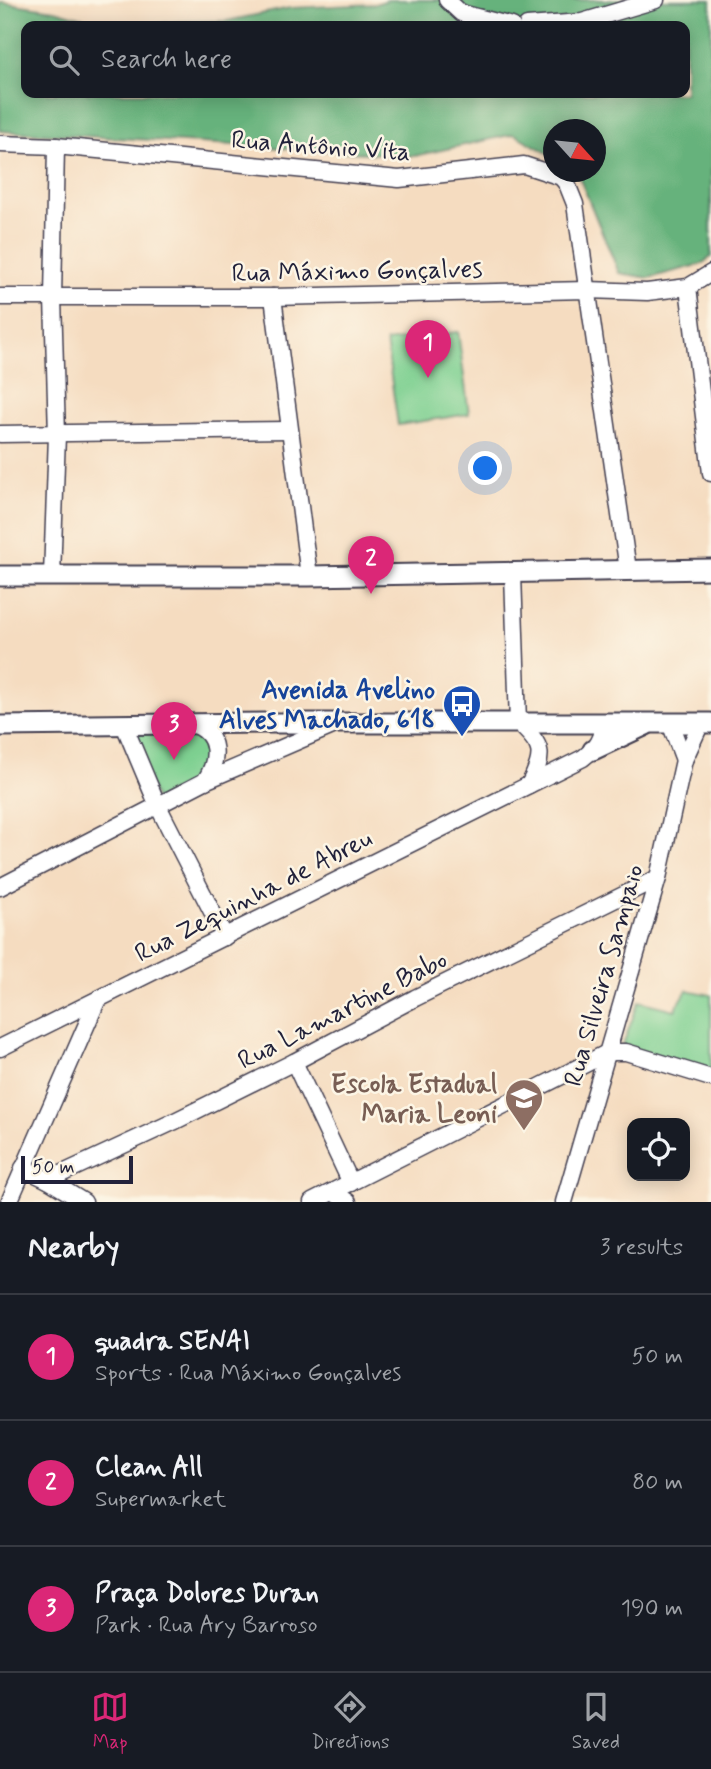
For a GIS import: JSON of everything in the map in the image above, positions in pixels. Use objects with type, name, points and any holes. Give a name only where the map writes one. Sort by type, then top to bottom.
[{"type":"street","points":[[447,0],[461,13],[492,21]]},
{"type":"street","points":[[585,21],[656,0]]},
{"type":"street","name":"Rua Antônio Vita","points":[[0,144],[56,146],[399,179],[524,165],[561,177],[576,204],[628,570]]},
{"type":"street","points":[[52,576],[57,435],[53,298],[56,146]]},
{"type":"street","name":"Rua Máximo Gonçalves","points":[[0,297],[274,297],[587,290],[648,292],[688,287],[711,273]]},
{"type":"street","points":[[688,287],[711,473]]},
{"type":"street","points":[[274,297],[309,576]]},
{"type":"street","points":[[0,434],[289,430]]},
{"type":"street","points":[[0,576],[309,576],[711,569]]},
{"type":"street","points":[[513,573],[518,723],[531,735],[540,751],[537,768],[528,785]]},
{"type":"street","points":[[593,750],[661,722]]},
{"type":"street","points":[[661,722],[684,760]]},
{"type":"street","points":[[593,750],[600,740],[603,723]]},
{"type":"street","points":[[0,736],[9,727],[706,723]]},
{"type":"street","name":"Rua Silveira Sampaio","points":[[564,1202],[658,878],[684,760],[706,723]]},
{"type":"street","points":[[193,724],[202,727],[209,734],[215,749],[213,765],[205,781]]},
{"type":"street","points":[[0,887],[205,781],[337,724]]},
{"type":"street","points":[[124,725],[158,806],[225,937]]},
{"type":"street","name":"Rua Zequinha de Abreu","points":[[0,1048],[583,758],[593,750]]},
{"type":"street","name":"Rua Lamartine Babo","points":[[48,1180],[294,1062],[415,998],[658,878]]},
{"type":"street","points":[[7,1201],[97,1001]]},
{"type":"street","points":[[312,1202],[605,1054],[626,1052],[711,1077]]},
{"type":"street","points":[[294,1062],[351,1183]]},
{"type":"street","points":[[23,1168],[83,1202]]},
{"type":"street","points":[[333,1192],[348,1202]]},
{"type":"green space","points":[[388,0],[711,0],[711,257],[702,264],[649,278],[619,273],[581,182],[606,182],[606,119],[543,119],[543,150],[514,134],[415,156],[0,131],[0,2],[55,10],[94,21],[21,21],[21,98],[690,98],[690,21],[227,21],[290,8],[375,4]]},
{"type":"green space","points":[[458,332],[469,414],[398,425],[386,342]]},
{"type":"green space","points":[[181,729],[200,734],[211,751],[203,780],[157,803],[128,732]]},
{"type":"green space","points":[[687,990],[711,995],[711,1070],[622,1047],[639,1001],[675,1010]]},
{"type":"place","name":"quadra SENAI","points":[[428,378]]},
{"type":"place","name":"Clean All","points":[[371,594]]},
{"type":"place","name":"Avenida Avelino Alves Machado, 618","points":[[462,738]]},
{"type":"place","name":"Praça Dolores Duran","points":[[174,760]]},
{"type":"place","name":"Escola Estadual Maria Leoni","points":[[524,1132]]}]
